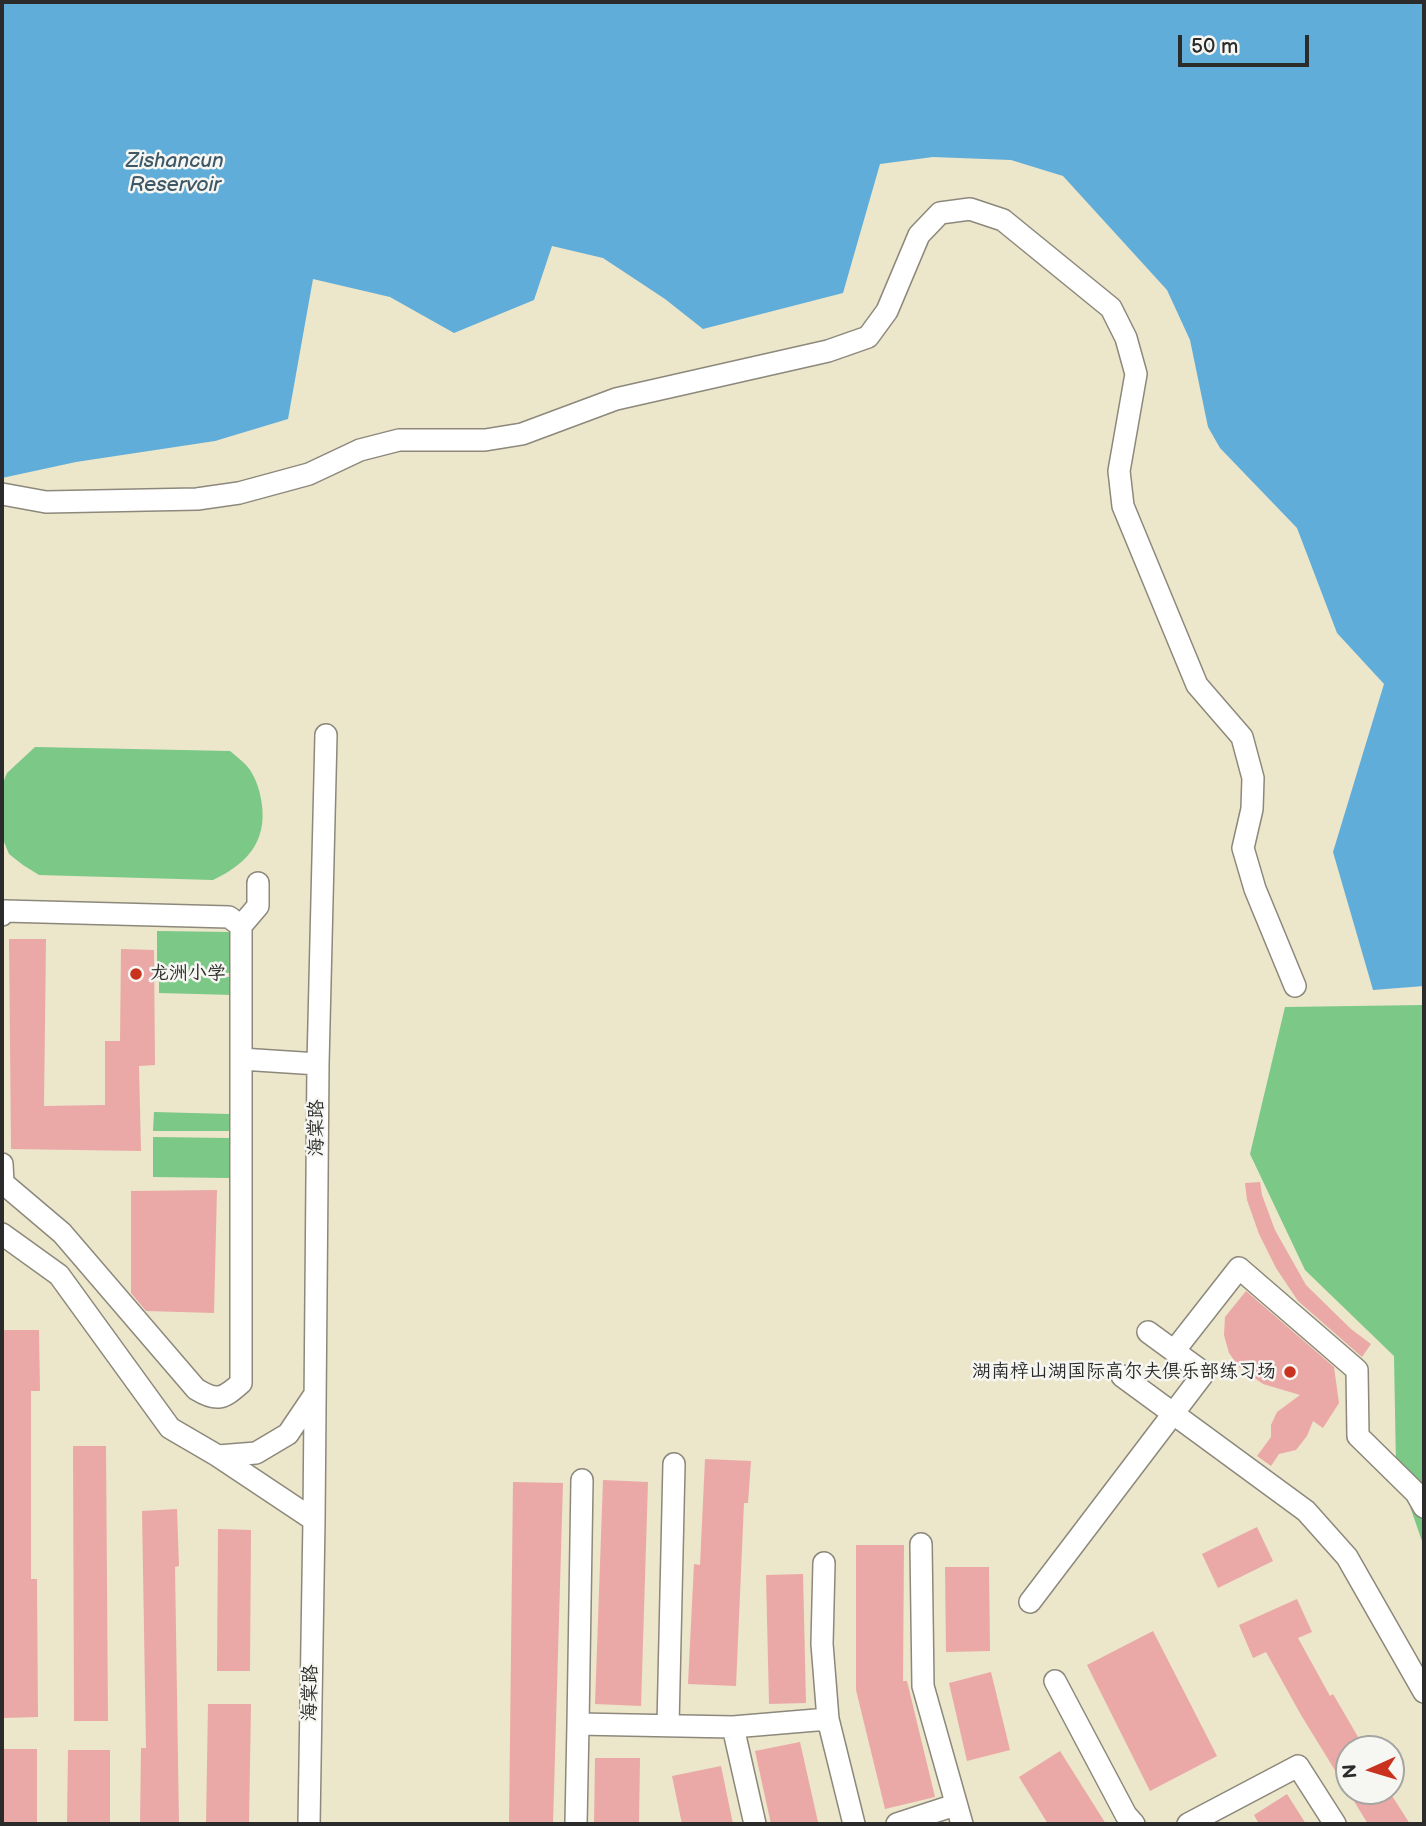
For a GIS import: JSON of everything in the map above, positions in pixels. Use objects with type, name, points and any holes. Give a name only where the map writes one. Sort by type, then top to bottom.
[{"type":"street","points":[[2,494],[47,502],[197,499],[239,493],[309,474],[360,450],[399,440],[485,440],[522,434],[616,398],[828,351],[868,337],[887,311],[919,235],[940,213],[970,209],[1003,220],[1111,308],[1126,338],[1136,374],[1119,471],[1123,506],[1197,685],[1241,737],[1253,778],[1252,809],[1243,848],[1255,889],[1295,986]]},
{"type":"street","name":"海棠路","points":[[309,1824],[318,1064],[326,735]]},
{"type":"street","points":[[2,1164],[3,1183],[62,1233],[196,1389],[209,1397],[225,1397],[241,1383],[241,926],[258,906],[258,883]]},
{"type":"street","points":[[2,915],[5,911],[229,917],[241,926]]},
{"type":"street","points":[[241,1059],[318,1064]]},
{"type":"street","points":[[2,1234],[59,1275],[170,1428],[218,1456],[314,1520]]},
{"type":"street","points":[[1174,1351],[1239,1268],[1357,1370],[1357,1436],[1416,1493],[1424,1507]]},
{"type":"street","points":[[1030,1602],[1204,1373],[1148,1332]]},
{"type":"street","points":[[1122,1376],[1306,1511],[1347,1557],[1424,1692]]},
{"type":"street","points":[[218,1456],[256,1453],[288,1434],[315,1394]]},
{"type":"street","points":[[668,1725],[674,1464]]},
{"type":"street","points":[[576,1824],[582,1480]]},
{"type":"street","points":[[897,1824],[959,1815],[923,1686],[921,1544]]},
{"type":"street","points":[[824,1563],[822,1644],[828,1718],[854,1824]]},
{"type":"street","points":[[1055,1681],[1126,1815],[1134,1824]]},
{"type":"street","points":[[578,1724],[733,1727],[828,1718]]},
{"type":"street","points":[[733,1727],[755,1824]]},
{"type":"street","points":[[1188,1824],[1298,1766],[1335,1824]]},
{"type":"green space","points":[[35,747],[230,751],[249,768],[258,787],[262,809],[260,835],[255,846],[238,865],[213,880],[39,875],[9,854],[2,837],[2,785],[7,773]]},
{"type":"green space","points":[[157,931],[232,932],[233,973],[157,971]]},
{"type":"green space","points":[[159,975],[233,977],[233,995],[159,993]]},
{"type":"green space","points":[[1424,1005],[1424,1547],[1396,1466],[1394,1356],[1305,1270],[1250,1154],[1285,1007]]},
{"type":"green space","points":[[154,1112],[229,1114],[229,1131],[153,1131]]},
{"type":"green space","points":[[153,1137],[229,1138],[230,1178],[153,1177]]},
{"type":"water","name":"Zishancun Reservoir","points":[[2,2],[1424,2],[1424,986],[1373,990],[1333,852],[1384,684],[1337,633],[1297,528],[1220,448],[1208,427],[1190,340],[1167,290],[1063,176],[1011,160],[933,157],[880,164],[843,293],[703,329],[665,299],[603,258],[552,246],[534,300],[454,333],[390,297],[313,279],[288,419],[215,441],[76,462],[2,478]]},
{"type":"building","points":[[9,939],[46,939],[44,1106],[105,1105],[105,1041],[120,1041],[121,949],[154,950],[155,1065],[139,1066],[141,1151],[11,1149]]},
{"type":"building","points":[[1260,1182],[1275,1230],[1306,1285],[1351,1329],[1371,1344],[1362,1357],[1298,1301],[1276,1268],[1259,1234],[1247,1200],[1245,1183]]},
{"type":"building","points":[[217,1190],[214,1313],[146,1311],[131,1293],[131,1191]]},
{"type":"building","name":"湖南梓山湖国际高尔夫俱乐部练习场","points":[[1246,1291],[1334,1367],[1339,1403],[1323,1428],[1313,1421],[1307,1436],[1296,1450],[1279,1454],[1271,1466],[1257,1456],[1271,1437],[1271,1425],[1277,1412],[1300,1395],[1263,1384],[1239,1367],[1229,1353],[1224,1335],[1225,1317]]},
{"type":"building","points":[[2,1330],[39,1330],[40,1391],[31,1391],[31,1579],[37,1579],[38,1717],[2,1718]]},
{"type":"building","points":[[73,1446],[106,1446],[108,1721],[74,1721]]},
{"type":"building","points":[[705,1459],[751,1461],[748,1503],[744,1503],[736,1686],[688,1684],[694,1564],[700,1565]]},
{"type":"building","points":[[603,1480],[648,1482],[641,1706],[595,1704]]},
{"type":"building","points":[[513,1482],[563,1483],[553,1824],[509,1824]]},
{"type":"building","points":[[177,1509],[179,1566],[175,1567],[179,1824],[140,1824],[141,1748],[146,1748],[142,1511]]},
{"type":"building","points":[[1257,1527],[1273,1561],[1218,1588],[1202,1554]]},
{"type":"building","points":[[218,1529],[251,1530],[250,1671],[217,1671]]},
{"type":"building","points":[[856,1545],[904,1545],[903,1681],[907,1681],[935,1797],[885,1809],[856,1690]]},
{"type":"building","points":[[945,1567],[989,1567],[990,1651],[946,1652]]},
{"type":"building","points":[[803,1574],[806,1703],[769,1704],[766,1575]]},
{"type":"building","points":[[1297,1599],[1312,1632],[1298,1638],[1330,1696],[1333,1694],[1357,1735],[1335,1735],[1335,1770],[1266,1652],[1253,1658],[1239,1625]]},
{"type":"building","points":[[1153,1631],[1217,1756],[1150,1791],[1087,1665]]},
{"type":"building","points":[[991,1672],[1010,1750],[967,1761],[949,1683]]},
{"type":"building","points":[[208,1704],[251,1704],[249,1824],[206,1824]]},
{"type":"building","points":[[800,1742],[818,1822],[771,1824],[755,1751]]},
{"type":"building","points":[[2,1749],[37,1749],[37,1824],[2,1824]]},
{"type":"building","points":[[68,1750],[110,1750],[110,1824],[67,1824]]},
{"type":"building","points":[[1060,1751],[1106,1824],[1048,1824],[1019,1777]]},
{"type":"building","points":[[595,1758],[640,1758],[639,1824],[594,1824]]},
{"type":"building","points":[[721,1766],[733,1824],[682,1824],[672,1776]]},
{"type":"building","points":[[1287,1794],[1306,1824],[1259,1824],[1254,1815]]},
{"type":"building","points":[[1356,1805],[1398,1805],[1410,1824],[1368,1824]]},
{"type":"place","name":"龙洲小学","points":[[136,974]]},
{"type":"place","name":"湖南梓山湖国际高尔夫俱乐部练习场","points":[[1290,1372]]}]
